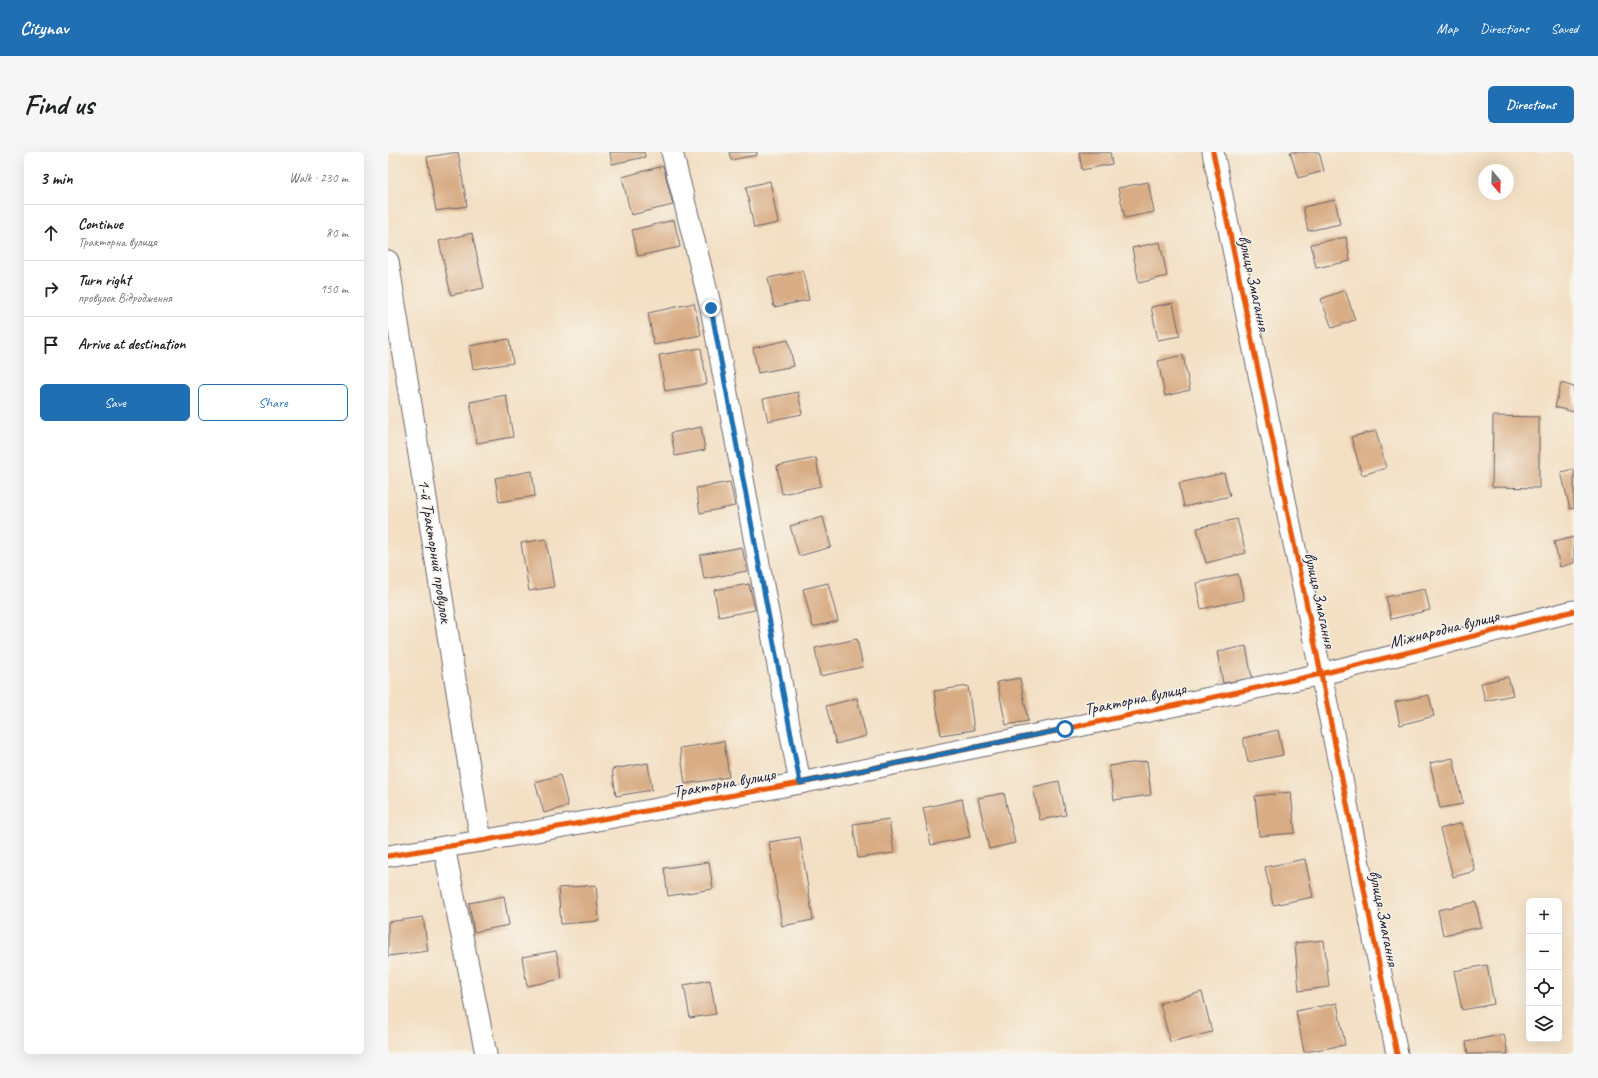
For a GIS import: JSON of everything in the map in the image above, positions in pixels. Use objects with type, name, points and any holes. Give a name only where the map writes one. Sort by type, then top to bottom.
[{"type":"street","points":[[672,152],[711,308],[800,783]]},
{"type":"street","name":"вулиця Змагання","points":[[1213,152],[1397,1054]]},
{"type":"street","name":"1-й Тракторний провулок","points":[[388,261],[481,841]]},
{"type":"street","name":"Міжнародна вулиця","points":[[1320,674],[1574,611]]},
{"type":"street","name":"Тракторна вулиця","points":[[388,856],[481,841],[800,783],[1065,729],[1320,674]]},
{"type":"street","points":[[444,847],[486,1054]]},
{"type":"building","points":[[458,152],[467,206],[436,211],[427,157]]},
{"type":"building","points":[[610,152],[644,152],[645,157],[612,164]]},
{"type":"building","points":[[729,152],[757,152],[757,155],[731,160]]},
{"type":"building","points":[[1079,152],[1110,152],[1112,164],[1082,170]]},
{"type":"building","points":[[1290,152],[1319,152],[1324,171],[1298,178]]},
{"type":"building","points":[[663,166],[673,205],[631,215],[622,177]]},
{"type":"building","points":[[770,181],[778,223],[754,228],[746,187]]},
{"type":"building","points":[[1148,182],[1154,212],[1125,218],[1118,188]]},
{"type":"building","points":[[1335,200],[1340,224],[1308,231],[1303,207]]},
{"type":"building","points":[[674,220],[680,247],[638,256],[632,230]]},
{"type":"building","points":[[472,233],[484,288],[451,295],[439,241]]},
{"type":"building","points":[[1346,237],[1350,261],[1316,268],[1311,244]]},
{"type":"building","points":[[1160,242],[1167,276],[1139,283],[1132,248]]},
{"type":"building","points":[[803,271],[809,300],[774,307],[768,278]]},
{"type":"building","points":[[1345,290],[1355,320],[1332,328],[1321,299]]},
{"type":"building","points":[[694,303],[701,335],[654,345],[648,313]]},
{"type":"building","points":[[1173,303],[1180,336],[1158,340],[1151,307]]},
{"type":"building","points":[[509,339],[513,363],[473,369],[469,346]]},
{"type":"building","points":[[788,340],[794,366],[758,373],[753,348]]},
{"type":"building","points":[[701,348],[707,384],[665,391],[659,355]]},
{"type":"building","points":[[1183,355],[1190,390],[1165,396],[1158,361]]},
{"type":"building","points":[[1561,383],[1574,387],[1574,412],[1555,407]]},
{"type":"building","points":[[798,392],[802,414],[768,421],[763,399]]},
{"type":"building","points":[[506,395],[513,437],[477,443],[470,402]]},
{"type":"building","points":[[1493,416],[1539,417],[1539,488],[1492,487]]},
{"type":"building","points":[[701,427],[705,450],[675,456],[671,433]]},
{"type":"building","points":[[1376,431],[1386,468],[1362,475],[1351,437]]},
{"type":"building","points":[[816,458],[821,486],[782,494],[777,466]]},
{"type":"building","points":[[1574,469],[1574,508],[1570,509],[1561,472]]},
{"type":"building","points":[[532,471],[535,496],[499,502],[495,478]]},
{"type":"building","points":[[1224,473],[1230,496],[1184,507],[1179,483]]},
{"type":"building","points":[[730,482],[735,506],[700,513],[696,488]]},
{"type":"building","points":[[823,517],[831,547],[799,556],[790,526]]},
{"type":"building","points":[[1237,519],[1246,553],[1206,563],[1197,528]]},
{"type":"building","points":[[1574,537],[1574,563],[1560,567],[1554,542]]},
{"type":"building","points":[[546,539],[554,587],[529,591],[521,543]]},
{"type":"building","points":[[742,547],[747,571],[704,579],[700,555]]},
{"type":"building","points":[[1238,574],[1244,600],[1201,609],[1196,583]]},
{"type":"building","points":[[828,583],[838,621],[813,627],[803,589]]},
{"type":"building","points":[[749,584],[755,610],[719,617],[714,590]]},
{"type":"building","points":[[1425,589],[1430,610],[1391,619],[1386,597]]},
{"type":"building","points":[[857,639],[863,667],[820,676],[815,648]]},
{"type":"building","points":[[1246,646],[1252,678],[1223,683],[1217,652]]},
{"type":"building","points":[[1508,677],[1513,695],[1485,701],[1481,683]]},
{"type":"building","points":[[1020,678],[1028,721],[1006,725],[997,682]]},
{"type":"building","points":[[968,686],[974,730],[941,735],[934,691]]},
{"type":"building","points":[[1429,695],[1434,716],[1400,725],[1395,702]]},
{"type":"building","points":[[857,698],[866,736],[836,744],[826,706]]},
{"type":"building","points":[[1278,730],[1283,755],[1248,762],[1243,738]]},
{"type":"building","points":[[724,741],[729,777],[685,784],[680,748]]},
{"type":"building","points":[[1453,758],[1463,804],[1440,808],[1430,763]]},
{"type":"building","points":[[1147,761],[1151,795],[1114,800],[1109,766]]},
{"type":"building","points":[[648,763],[652,790],[616,796],[612,769]]},
{"type":"building","points":[[560,775],[568,806],[544,813],[535,782]]},
{"type":"building","points":[[1059,781],[1066,815],[1040,820],[1033,787]]},
{"type":"building","points":[[1291,792],[1295,833],[1259,836],[1255,796]]},
{"type":"building","points":[[1004,793],[1015,843],[989,849],[978,798]]},
{"type":"building","points":[[962,799],[970,837],[931,845],[923,808]]},
{"type":"building","points":[[889,819],[894,853],[858,858],[853,824]]},
{"type":"building","points":[[1461,823],[1475,871],[1453,877],[1440,829]]},
{"type":"building","points":[[800,837],[813,920],[782,926],[769,842]]},
{"type":"building","points":[[1305,859],[1313,897],[1273,905],[1265,867]]},
{"type":"building","points":[[709,862],[713,889],[668,896],[664,868]]},
{"type":"building","points":[[596,885],[599,921],[561,924],[558,888]]},
{"type":"building","points":[[504,896],[509,925],[474,932],[469,903]]},
{"type":"building","points":[[1476,902],[1481,927],[1443,935],[1438,910]]},
{"type":"building","points":[[423,917],[428,951],[388,956],[388,922]]},
{"type":"building","points":[[1324,940],[1329,987],[1299,991],[1295,943]]},
{"type":"building","points":[[556,951],[562,979],[527,986],[522,957]]},
{"type":"building","points":[[1487,965],[1494,1004],[1462,1010],[1454,971]]},
{"type":"building","points":[[710,980],[716,1014],[690,1018],[684,985]]},
{"type":"building","points":[[1202,992],[1212,1032],[1170,1042],[1160,1003]]},
{"type":"building","points":[[1337,1003],[1345,1045],[1304,1052],[1296,1011]]},
{"type":"building","points":[[1504,1034],[1508,1054],[1468,1054],[1466,1042]]},
{"type":"cycle path","points":[[1213,152],[1321,674],[1397,1054]]},
{"type":"cycle path","points":[[388,856],[481,841],[800,783],[1065,729],[1321,674],[1574,611]]},
{"type":"route","points":[[711,308],[800,783],[1065,729]]}]
